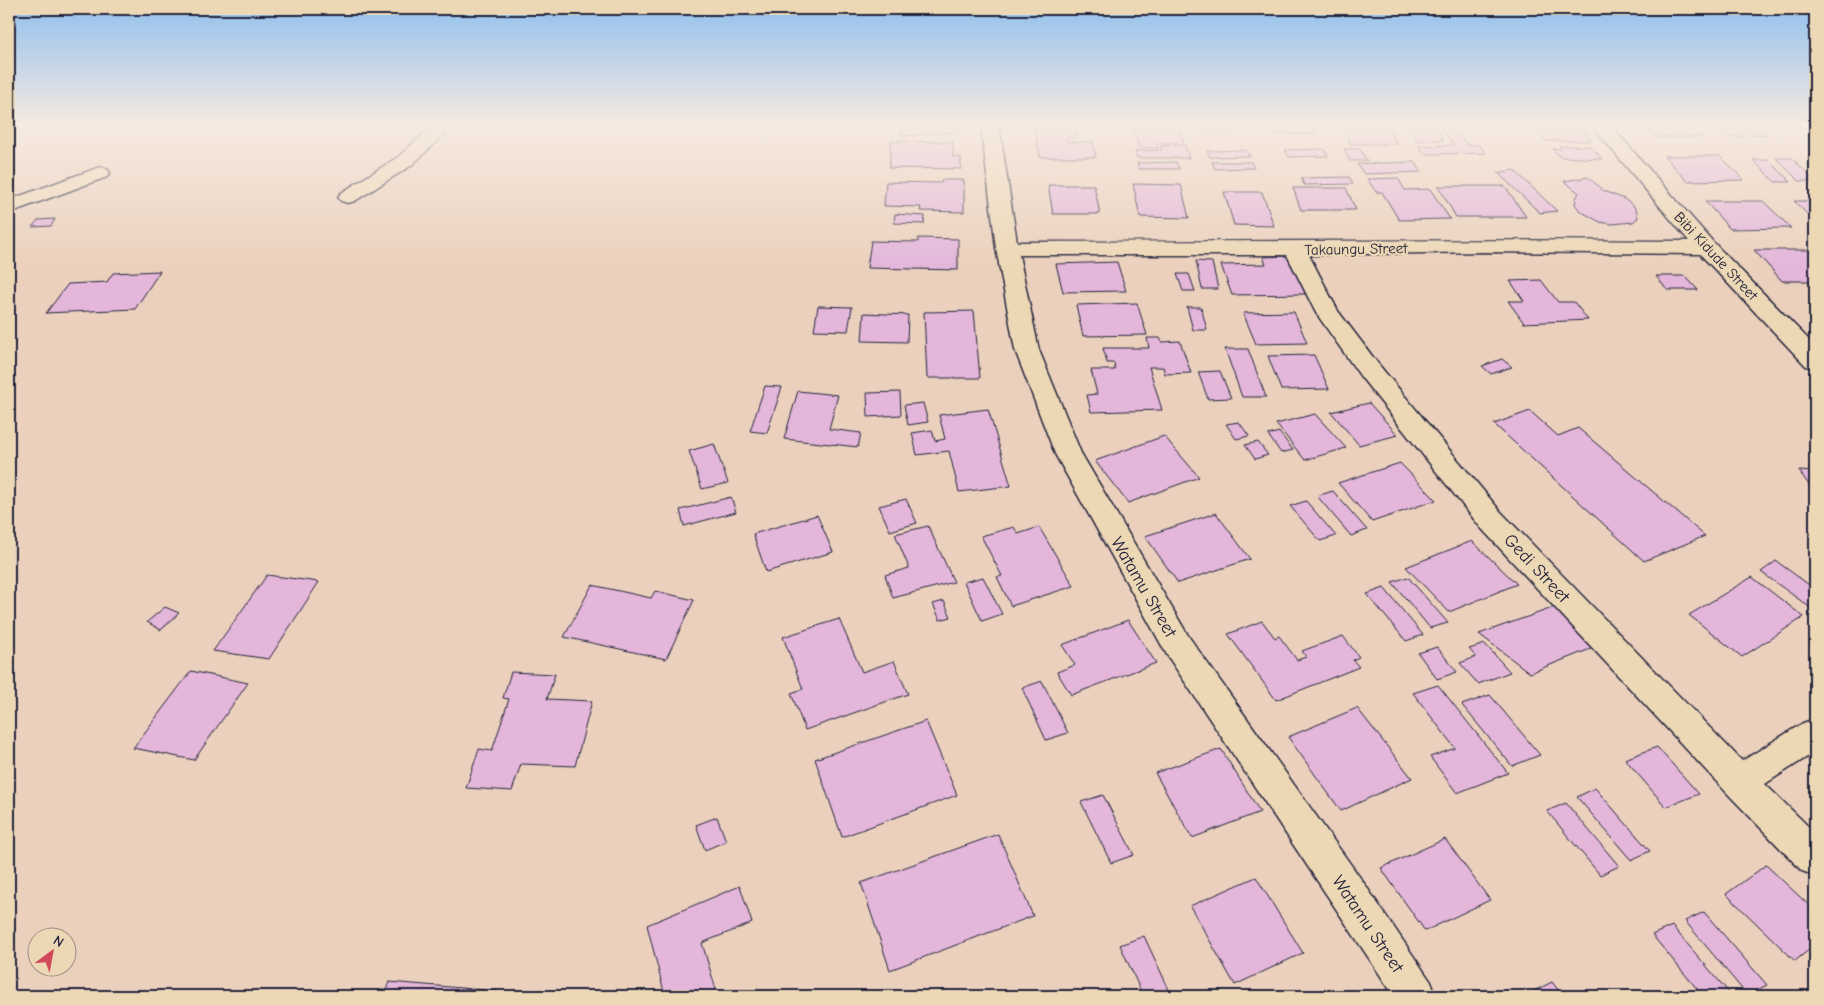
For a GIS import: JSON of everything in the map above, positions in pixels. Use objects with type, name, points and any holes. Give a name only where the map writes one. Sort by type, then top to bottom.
[{"type":"street","points":[[9,208],[100,173]]},
{"type":"street","points":[[348,197],[386,173]]},
{"type":"street","name":"Watamu Street","points":[[994,173],[1027,350],[1068,454],[1178,646],[1417,996]]},
{"type":"street","name":"Bibi Kidude Street","points":[[1641,173],[1706,248],[1815,360]]},
{"type":"street","points":[[9,186],[47,192]]},
{"type":"street","name":"Takaungu Street","points":[[1007,248],[1295,250],[1484,246],[1706,248]]},
{"type":"street","name":"Gedi Street","points":[[1295,250],[1328,313],[1370,371],[1491,520],[1739,782],[1815,858]]},
{"type":"street","points":[[1739,782],[1815,734]]},
{"type":"building","points":[[1363,173],[1396,173],[1364,174]]},
{"type":"building","points":[[1498,173],[1517,173],[1557,211],[1540,213]]},
{"type":"building","points":[[1680,173],[1737,173],[1744,180],[1687,181]]},
{"type":"building","points":[[1766,173],[1781,173],[1791,182],[1775,182]]},
{"type":"building","points":[[1791,173],[1807,173],[1815,181],[1799,181]]},
{"type":"building","points":[[1349,177],[1353,184],[1304,185],[1301,178]]},
{"type":"building","points":[[1588,177],[1604,191],[1633,205],[1638,218],[1633,222],[1612,224],[1600,222],[1580,211],[1575,204],[1579,193],[1564,181]]},
{"type":"building","points":[[1398,178],[1405,190],[1430,189],[1450,219],[1399,220],[1382,192],[1376,192],[1367,179]]},
{"type":"building","points":[[941,180],[964,180],[964,212],[920,211],[921,207],[884,206],[886,182],[941,183]]},
{"type":"building","points":[[1133,184],[1181,185],[1189,218],[1140,217]]},
{"type":"building","points":[[1048,185],[1094,185],[1100,214],[1053,214]]},
{"type":"building","points":[[1438,186],[1505,186],[1526,217],[1456,217]]},
{"type":"building","points":[[1293,188],[1346,188],[1356,210],[1301,210]]},
{"type":"building","points":[[1224,192],[1262,192],[1274,226],[1234,225]]},
{"type":"building","points":[[1705,201],[1763,201],[1791,228],[1730,229]]},
{"type":"building","points":[[1794,201],[1811,201],[1815,206],[1815,222]]},
{"type":"building","points":[[895,214],[925,216],[924,224],[894,223]]},
{"type":"building","points":[[55,219],[51,226],[32,227],[38,220]]},
{"type":"building","points":[[918,238],[958,239],[958,270],[867,268],[871,241],[918,242]]},
{"type":"building","points":[[1754,250],[1815,250],[1815,281],[1782,281]]},
{"type":"building","points":[[1289,256],[1306,294],[1232,295],[1221,265],[1266,264],[1263,257]]},
{"type":"building","points":[[1196,261],[1212,262],[1218,289],[1202,289]]},
{"type":"building","points":[[1117,262],[1126,291],[1063,292],[1056,264]]},
{"type":"building","points":[[160,271],[135,309],[46,313],[68,284],[107,282],[113,273]]},
{"type":"building","points":[[1177,274],[1189,274],[1195,291],[1183,291]]},
{"type":"building","points":[[1656,276],[1685,276],[1698,290],[1667,290]]},
{"type":"building","points":[[1541,280],[1558,302],[1574,302],[1588,320],[1524,323],[1508,301],[1524,301],[1510,281]]},
{"type":"building","points":[[1137,303],[1147,335],[1083,336],[1076,305]]},
{"type":"building","points":[[818,306],[852,307],[848,331],[814,330]]},
{"type":"building","points":[[1187,307],[1201,307],[1207,330],[1193,330]]},
{"type":"building","points":[[974,311],[980,378],[927,378],[924,312]]},
{"type":"building","points":[[1294,312],[1307,343],[1256,344],[1243,313]]},
{"type":"building","points":[[864,313],[908,315],[907,342],[862,341]]},
{"type":"building","points":[[1147,338],[1160,338],[1162,342],[1180,341],[1191,373],[1165,374],[1163,367],[1149,367],[1162,410],[1091,412],[1087,395],[1097,394],[1091,370],[1115,370],[1114,363],[1107,363],[1103,348],[1149,348]]},
{"type":"building","points":[[1225,349],[1248,349],[1266,397],[1242,397]]},
{"type":"building","points":[[1314,355],[1329,389],[1281,390],[1268,356]]},
{"type":"building","points":[[1502,359],[1512,367],[1491,374],[1482,366]]},
{"type":"building","points":[[1220,371],[1231,398],[1208,399],[1198,372]]},
{"type":"building","points":[[765,386],[782,387],[767,433],[750,431]]},
{"type":"building","points":[[798,391],[838,395],[829,429],[861,433],[858,447],[784,439]]},
{"type":"building","points":[[900,392],[901,415],[868,417],[867,393]]},
{"type":"building","points":[[923,403],[928,422],[908,425],[904,405]]},
{"type":"building","points":[[1369,403],[1398,435],[1359,445],[1331,412]]},
{"type":"building","points":[[988,409],[1011,486],[959,492],[949,451],[917,455],[912,433],[932,430],[935,441],[945,439],[939,415]]},
{"type":"building","points":[[1530,411],[1558,436],[1578,428],[1705,536],[1644,561],[1494,424]]},
{"type":"building","points":[[1315,414],[1346,448],[1305,460],[1276,424]]},
{"type":"building","points":[[1239,422],[1249,436],[1236,439],[1226,424]]},
{"type":"building","points":[[1279,432],[1293,450],[1281,453],[1268,435]]},
{"type":"building","points":[[1164,436],[1199,477],[1128,503],[1095,461]]},
{"type":"building","points":[[1258,442],[1268,455],[1255,459],[1245,445]]},
{"type":"building","points":[[714,444],[728,483],[702,489],[689,451]]},
{"type":"building","points":[[1400,463],[1436,500],[1372,522],[1338,483]]},
{"type":"building","points":[[1799,471],[1815,472],[1815,493]]},
{"type":"building","points":[[1333,491],[1367,530],[1351,536],[1317,496]]},
{"type":"building","points":[[731,497],[736,512],[684,526],[680,510]]},
{"type":"building","points":[[906,499],[917,523],[890,531],[879,506]]},
{"type":"building","points":[[1306,501],[1336,536],[1320,541],[1290,506]]},
{"type":"building","points":[[1216,513],[1250,559],[1178,583],[1145,536]]},
{"type":"building","points":[[817,515],[833,552],[766,572],[753,534]]},
{"type":"building","points":[[928,526],[954,582],[893,598],[885,575],[909,568],[895,534]]},
{"type":"building","points":[[1014,527],[1018,534],[1039,527],[1074,586],[1011,606],[997,577],[1002,576],[981,536]]},
{"type":"building","points":[[1472,541],[1517,584],[1449,612],[1406,567]]},
{"type":"building","points":[[1776,561],[1815,589],[1815,611],[1761,572]]},
{"type":"building","points":[[267,575],[319,582],[269,659],[213,651]]},
{"type":"building","points":[[983,577],[1002,614],[982,621],[964,582]]},
{"type":"building","points":[[1408,577],[1448,623],[1430,628],[1392,582]]},
{"type":"building","points":[[1752,577],[1804,617],[1742,657],[1689,615]]},
{"type":"building","points":[[592,585],[651,598],[655,591],[694,600],[666,659],[564,637]]},
{"type":"building","points":[[1384,588],[1423,635],[1406,641],[1367,594]]},
{"type":"building","points":[[944,601],[951,617],[940,620],[933,604]]},
{"type":"building","points":[[1558,606],[1598,646],[1530,673],[1479,634]]},
{"type":"building","points":[[165,607],[179,613],[161,630],[147,622]]},
{"type":"building","points":[[839,619],[862,672],[894,661],[908,694],[805,730],[791,693],[803,689],[783,637]]},
{"type":"building","points":[[1128,620],[1156,663],[1071,695],[1057,672],[1075,665],[1062,645]]},
{"type":"building","points":[[1262,621],[1275,638],[1279,636],[1297,660],[1306,657],[1302,651],[1343,636],[1359,657],[1353,660],[1359,667],[1276,700],[1228,634]]},
{"type":"building","points":[[1485,644],[1510,672],[1478,684],[1460,663],[1476,657],[1469,649]]},
{"type":"building","points":[[1437,647],[1457,672],[1437,679],[1418,653]]},
{"type":"building","points":[[191,671],[248,683],[194,760],[133,748]]},
{"type":"building","points":[[511,672],[555,674],[547,699],[592,701],[575,766],[521,764],[512,791],[466,788],[479,749],[492,751],[509,699],[503,698]]},
{"type":"building","points":[[1042,681],[1068,733],[1046,740],[1022,688]]},
{"type":"building","points":[[1438,685],[1508,773],[1457,793],[1430,757],[1455,748],[1413,693]]},
{"type":"building","points":[[1490,695],[1540,755],[1512,766],[1462,705]]},
{"type":"building","points":[[1357,708],[1412,778],[1341,811],[1288,737]]},
{"type":"building","points":[[926,721],[957,795],[842,837],[815,759]]},
{"type":"building","points":[[1657,747],[1699,794],[1666,807],[1625,759]]},
{"type":"building","points":[[1221,749],[1260,812],[1192,838],[1155,773]]},
{"type":"building","points":[[1595,788],[1650,851],[1631,860],[1577,797]]},
{"type":"building","points":[[1103,795],[1134,855],[1111,863],[1081,802]]},
{"type":"building","points":[[1566,803],[1619,866],[1600,875],[1547,811]]},
{"type":"building","points":[[717,817],[726,841],[705,850],[696,825]]},
{"type":"building","points":[[998,834],[1033,916],[890,970],[861,883]]},
{"type":"building","points":[[1445,839],[1490,900],[1425,931],[1381,868]]},
{"type":"building","points":[[1766,865],[1815,911],[1815,945],[1795,961],[1726,894]]},
{"type":"building","points":[[1256,877],[1303,953],[1235,985],[1190,906]]},
{"type":"building","points":[[740,886],[752,923],[702,943],[718,996],[665,996],[647,925]]},
{"type":"building","points":[[1704,912],[1767,985],[1747,995],[1685,921]]},
{"type":"building","points":[[1672,926],[1732,996],[1703,996],[1652,935]]},
{"type":"building","points":[[1144,936],[1172,996],[1143,996],[1120,945]]},
{"type":"building","points":[[389,982],[498,991],[497,996],[384,996]]},
{"type":"building","points":[[1552,982],[1563,996],[1524,996]]}]
